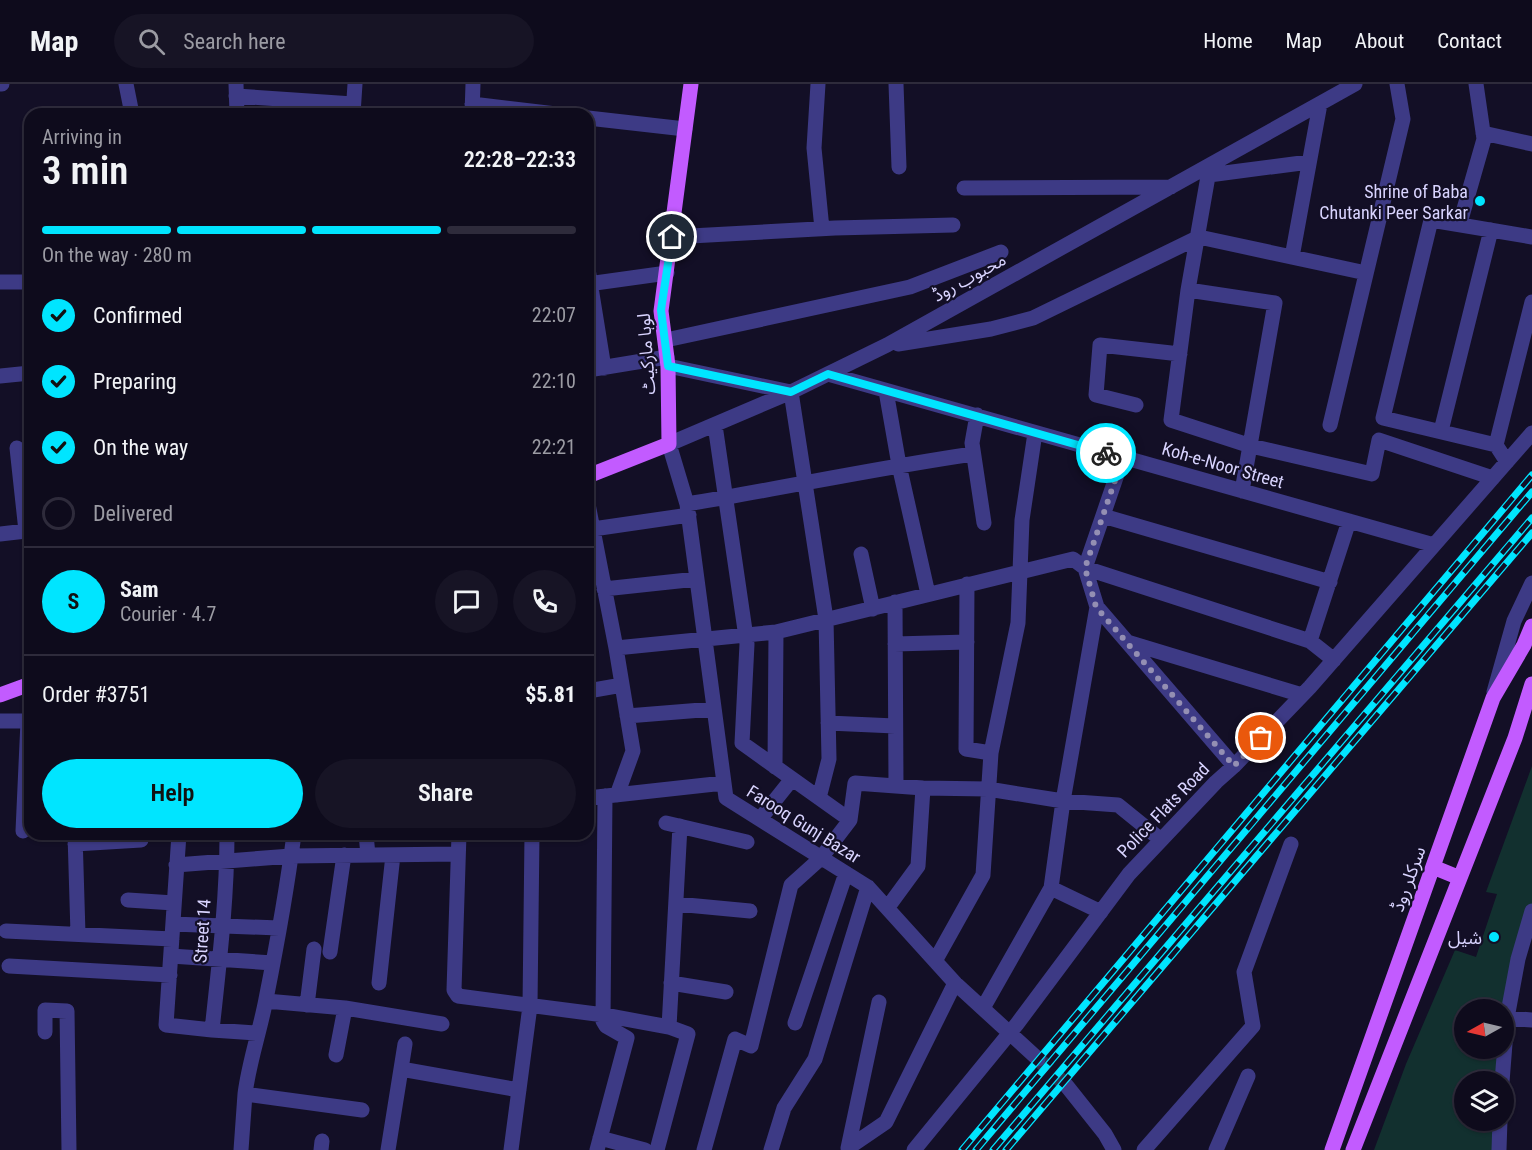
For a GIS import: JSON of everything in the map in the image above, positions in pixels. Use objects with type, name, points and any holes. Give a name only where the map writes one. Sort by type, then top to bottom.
[{"type":"main road","name":"لوہا مارکیٹ","points":[[669,444],[668,361],[661,310],[691,84]]},
{"type":"main road","name":"محبوب روڈ","points":[[594,474],[669,444]]},
{"type":"main road","name":"سرکلر روڈ","points":[[1332,1150],[1493,698],[1524,645],[1532,626]]},
{"type":"main road","points":[[1353,1150],[1461,878],[1522,717],[1532,684]]},
{"type":"main road","points":[[0,695],[24,686]]},
{"type":"main road","points":[[1434,867],[1461,878]]},
{"type":"street","points":[[126,84],[131,108]]},
{"type":"street","points":[[353,108],[355,84]]},
{"type":"street","points":[[472,108],[473,84]]},
{"type":"street","points":[[818,84],[814,147],[822,229]]},
{"type":"street","points":[[896,84],[899,167]]},
{"type":"street","name":"محبوب روڈ","points":[[669,444],[791,392],[886,345],[1172,187],[1209,170],[1355,84]]},
{"type":"street","points":[[1330,425],[1403,119],[1397,84]]},
{"type":"street","points":[[1462,216],[1484,139],[1476,84]]},
{"type":"street","points":[[237,108],[236,90],[347,108]]},
{"type":"street","points":[[1292,257],[1320,104]]},
{"type":"street","points":[[594,119],[685,129]]},
{"type":"street","points":[[1483,133],[1532,144]]},
{"type":"street","points":[[1309,162],[1209,170],[1188,290],[1171,420],[1251,446],[1372,474],[1378,440],[1493,478]]},
{"type":"street","points":[[964,188],[1172,187]]},
{"type":"street","points":[[1507,462],[1496,445],[1383,418],[1431,220],[1532,237]]},
{"type":"street","points":[[672,237],[953,225]]},
{"type":"street","points":[[1441,431],[1491,230]]},
{"type":"street","points":[[886,345],[992,329],[1033,318],[1199,237],[1366,273]]},
{"type":"street","points":[[666,340],[910,287],[1001,252]]},
{"type":"street","points":[[594,279],[667,273]]},
{"type":"street","points":[[0,282],[24,282]]},
{"type":"street","points":[[1188,290],[1275,303],[1242,491]]},
{"type":"street","points":[[1496,445],[1532,302]]},
{"type":"street","points":[[594,309],[604,368]]},
{"type":"street","points":[[1136,405],[1096,395],[1100,345],[1180,354]]},
{"type":"street","points":[[594,369],[668,361],[791,392],[826,619],[829,759],[819,798]]},
{"type":"street","points":[[0,376],[24,374]]},
{"type":"street","name":"Koh-e-Noor Street","points":[[828,374],[1434,545]]},
{"type":"street","points":[[886,391],[899,465],[928,594]]},
{"type":"street","points":[[977,416],[972,443],[984,523]]},
{"type":"street","points":[[715,425],[747,644],[742,743],[850,820]]},
{"type":"street","points":[[935,961],[983,875],[991,753],[1018,623],[1022,520],[1035,433]]},
{"type":"street","name":"Police Flats Road","points":[[914,1150],[1010,1033],[1129,874],[1160,839],[1234,766],[1334,660],[1532,433]]},
{"type":"street","name":"Farooq Gunj Bazar","points":[[669,444],[688,509],[726,798],[868,887],[955,983],[1038,1059]]},
{"type":"street","points":[[17,448],[24,513]]},
{"type":"street","points":[[594,529],[688,509],[726,497],[899,465],[973,454]]},
{"type":"street","points":[[982,1008],[1051,888],[1063,801],[1096,607],[1085,568],[1123,457]]},
{"type":"street","points":[[1103,516],[1330,582]]},
{"type":"street","points":[[1310,641],[1349,521]]},
{"type":"street","points":[[0,534],[24,531]]},
{"type":"street","points":[[594,534],[633,751],[611,796],[604,1015],[604,1024],[627,1038],[598,1144],[645,1150]]},
{"type":"street","points":[[861,554],[873,609]]},
{"type":"street","points":[[616,648],[776,632],[1073,559],[1085,568],[1310,641],[1334,660]]},
{"type":"street","points":[[604,589],[697,579]]},
{"type":"street","points":[[1493,698],[1509,636],[1532,583]]},
{"type":"street","points":[[967,584],[966,749],[991,753]]},
{"type":"street","points":[[895,602],[896,786]]},
{"type":"street","points":[[1096,607],[1234,766]]},
{"type":"street","points":[[775,767],[776,632]]},
{"type":"street","points":[[895,644],[967,642]]},
{"type":"street","points":[[1127,642],[1302,695]]},
{"type":"street","points":[[594,690],[622,685]]},
{"type":"street","points":[[1522,717],[1532,698]]},
{"type":"street","points":[[627,716],[714,709]]},
{"type":"street","points":[[0,721],[24,721]]},
{"type":"street","points":[[828,723],[896,726]]},
{"type":"street","points":[[760,819],[792,779]]},
{"type":"street","points":[[594,797],[724,783]]},
{"type":"street","points":[[704,1150],[735,1039],[751,1046],[791,885],[821,858],[850,820],[855,783],[923,788],[988,789],[1063,801],[1118,805],[1160,839]]},
{"type":"street","points":[[888,908],[918,866],[923,788]]},
{"type":"street","points":[[23,831],[24,813]]},
{"type":"street","points":[[669,1028],[676,904],[673,825],[747,842]]},
{"type":"street","points":[[75,840],[78,934]]},
{"type":"street","points":[[178,840],[166,1025],[257,1033]]},
{"type":"street","name":"Street 14","points":[[212,1030],[227,840]]},
{"type":"street","points":[[241,1150],[245,1094],[266,1001],[293,840]]},
{"type":"street","points":[[367,840],[368,855]]},
{"type":"street","points":[[459,840],[454,990],[458,996],[604,1015],[686,1032],[688,1037],[657,1150]]},
{"type":"street","points":[[511,1150],[530,1006],[532,840]]},
{"type":"street","points":[[1144,1150],[1253,1026],[1244,972],[1291,844]]},
{"type":"street","points":[[176,865],[291,856],[458,854]]},
{"type":"street","points":[[330,952],[344,855]]},
{"type":"street","points":[[380,983],[393,855]]},
{"type":"street","points":[[795,1023],[846,873]]},
{"type":"street","points":[[771,1150],[784,1108],[815,1059],[868,887]]},
{"type":"street","points":[[1051,888],[1101,912]]},
{"type":"street","points":[[128,900],[174,903]]},
{"type":"street","points":[[676,904],[750,911]]},
{"type":"street","points":[[1511,999],[1518,959],[1532,911]]},
{"type":"street","points":[[6,931],[78,934],[172,932],[222,926],[279,928]]},
{"type":"street","points":[[307,1005],[314,949]]},
{"type":"street","points":[[171,956],[273,963]]},
{"type":"street","points":[[9,966],[170,975]]},
{"type":"street","points":[[671,983],[726,992]]},
{"type":"street","points":[[879,1002],[848,1148],[886,1122],[955,983]]},
{"type":"street","points":[[266,1001],[345,1008],[442,1024]]},
{"type":"street","points":[[336,1055],[345,1008]]},
{"type":"street","points":[[45,1032],[45,1010],[67,1011],[69,1150]]},
{"type":"street","points":[[1514,1019],[1532,1020]]},
{"type":"street","points":[[392,1149],[405,1044]]},
{"type":"street","points":[[401,1069],[519,1090]]},
{"type":"street","points":[[1216,1150],[1248,1076]]},
{"type":"street","points":[[1066,1085],[1105,1134],[1114,1150]]},
{"type":"street","points":[[245,1094],[362,1110]]},
{"type":"street","points":[[1499,1150],[1500,1131]]},
{"type":"green space","points":[[1532,766],[1532,911],[1511,999],[1454,999],[1454,1059],[1505,1059],[1504,1071],[1454,1071],[1454,1131],[1501,1131],[1500,1150],[1374,1150],[1406,1064],[1455,950],[1476,957],[1497,894],[1486,892]]},
{"type":"tunnel","points":[[1038,1059],[1066,1085]]},
{"type":"railway","points":[[962,1150],[1532,475]]},
{"type":"railway","points":[[976,1150],[1532,492]]},
{"type":"railway","points":[[993,1150],[1532,518]]},
{"type":"railway","points":[[1006,1150],[1532,533]]},
{"type":"way so far","points":[[1106,453],[1123,457],[1085,568],[1096,607],[1234,766],[1261,738]]},
{"type":"place","name":"Shrine of Baba Chutanki Peer Sarkar","points":[[1480,201]]},
{"type":"place","name":"شیل","points":[[1494,937]]},
{"type":"route","points":[[672,237],[661,310],[668,366],[791,392],[828,374],[1106,453]]}]
